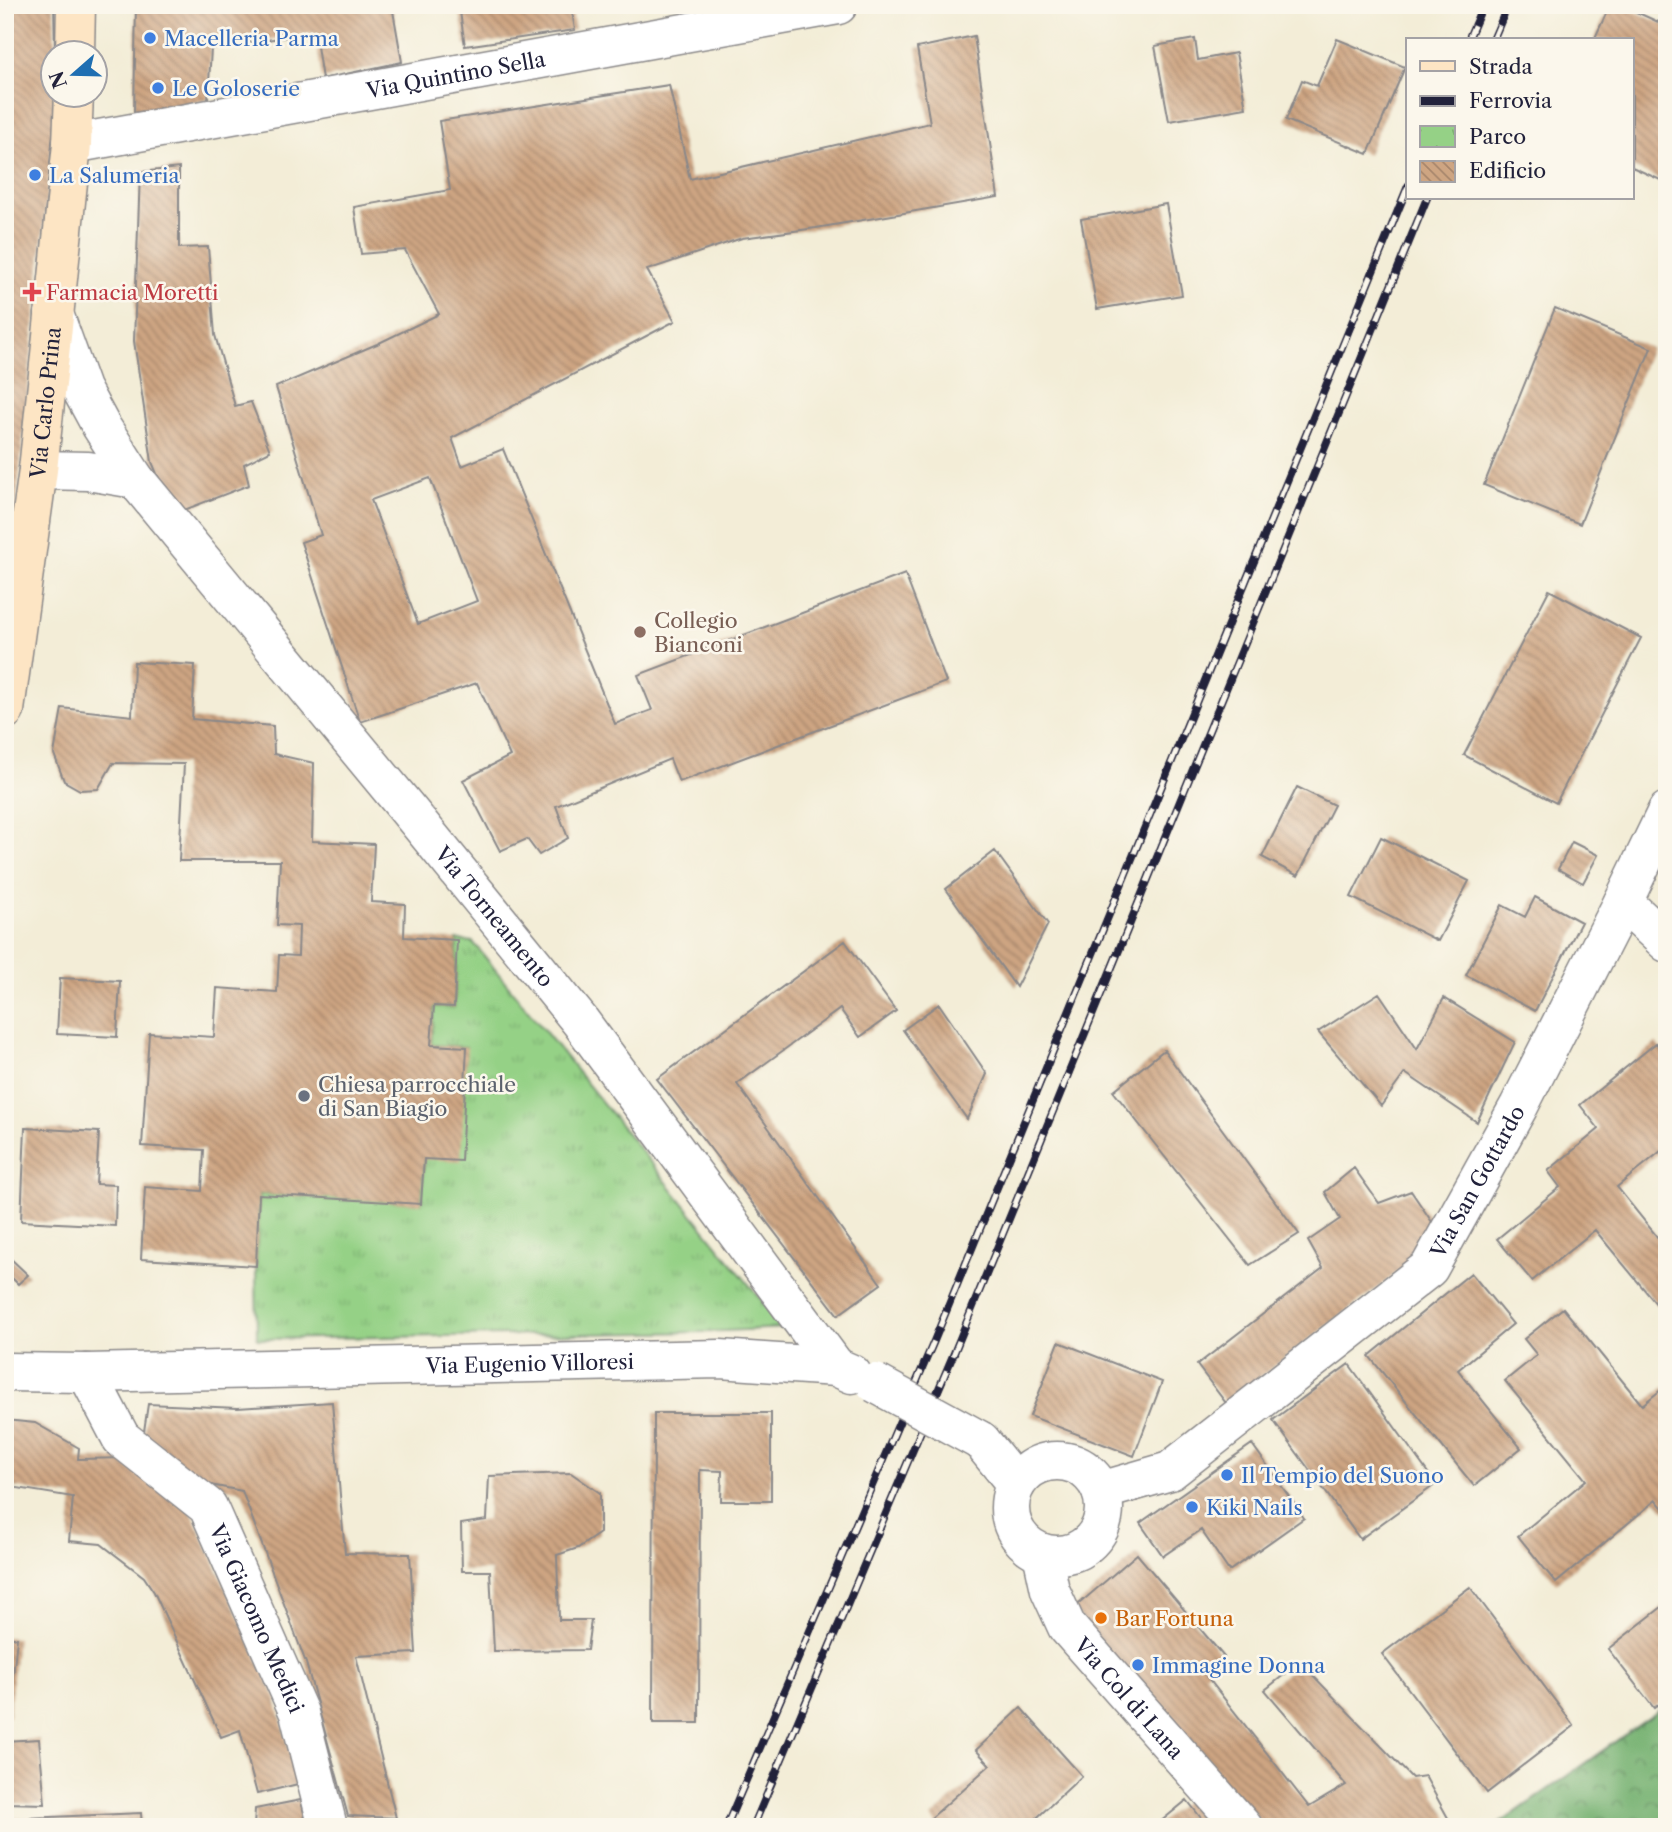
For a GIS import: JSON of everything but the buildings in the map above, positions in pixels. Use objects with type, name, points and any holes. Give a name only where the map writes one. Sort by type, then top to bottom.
[{"type":"street","points":[[75,38],[76,5]]},
{"type":"street","name":"Via Quintino Sella","points":[[72,144],[838,5]]},
{"type":"street","name":"Via Carlo Prina","points":[[5,710],[13,593],[37,470],[72,144],[73,108]]},
{"type":"street","name":"Via Torneamento","points":[[54,314],[81,389],[135,479],[580,1021],[836,1367]]},
{"type":"street","points":[[37,470],[88,471],[135,479]]},
{"type":"street","name":"Via San Gottardo","points":[[1101,1491],[1170,1471],[1429,1268],[1519,1106],[1667,811]]},
{"type":"street","points":[[1623,902],[1667,943]]},
{"type":"street","name":"Via Eugenio Villoresi","points":[[5,1372],[87,1373],[720,1359],[836,1367],[875,1383],[981,1441],[1016,1484]]},
{"type":"street","name":"Via Giacomo Medici","points":[[87,1373],[121,1438],[208,1507],[299,1713],[328,1827]]},
{"type":"street","points":[[1050,1462],[1067,1462],[1083,1469],[1101,1491],[1104,1508],[1101,1525],[1095,1537],[1082,1548],[1067,1554],[1042,1553],[1028,1546],[1017,1534],[1010,1514],[1011,1498],[1016,1484],[1035,1467],[1050,1462]]},
{"type":"street","name":"Via Col di Lana","points":[[1042,1553],[1050,1590],[1067,1627],[1243,1827]]},
{"type":"green space","points":[[457,940],[473,942],[784,1328],[706,1332],[257,1339],[259,1194],[421,1203],[424,1159],[466,1047],[431,1045],[434,1006],[454,1007]]},
{"type":"green space","points":[[1667,1705],[1667,1827],[1495,1827]]},
{"type":"railway","points":[[1469,38],[1483,5]]},
{"type":"railway","points":[[1494,38],[1508,5]]},
{"type":"railway","points":[[726,1827],[934,1341],[1406,191]]},
{"type":"railway","points":[[753,1827],[954,1353],[1426,200]]},
{"type":"place","name":"Macelleria Parma","points":[[150,38]]},
{"type":"place","name":"Le Goloserie","points":[[158,88]]},
{"type":"place","name":"La Salumeria","points":[[35,175]]},
{"type":"place","name":"Farmacia Moretti","points":[[32,292]]},
{"type":"place","name":"Collegio Bianconi","points":[[640,632]]},
{"type":"place","name":"Chiesa parrocchiale di San Biagio","points":[[304,1096]]},
{"type":"place","name":"Il Tempio del Suono","points":[[1227,1475]]},
{"type":"place","name":"Kiki Nails","points":[[1192,1507]]},
{"type":"place","name":"Bar Fortuna","points":[[1101,1618]]},
{"type":"place","name":"Immagine Donna","points":[[1138,1665]]}]
